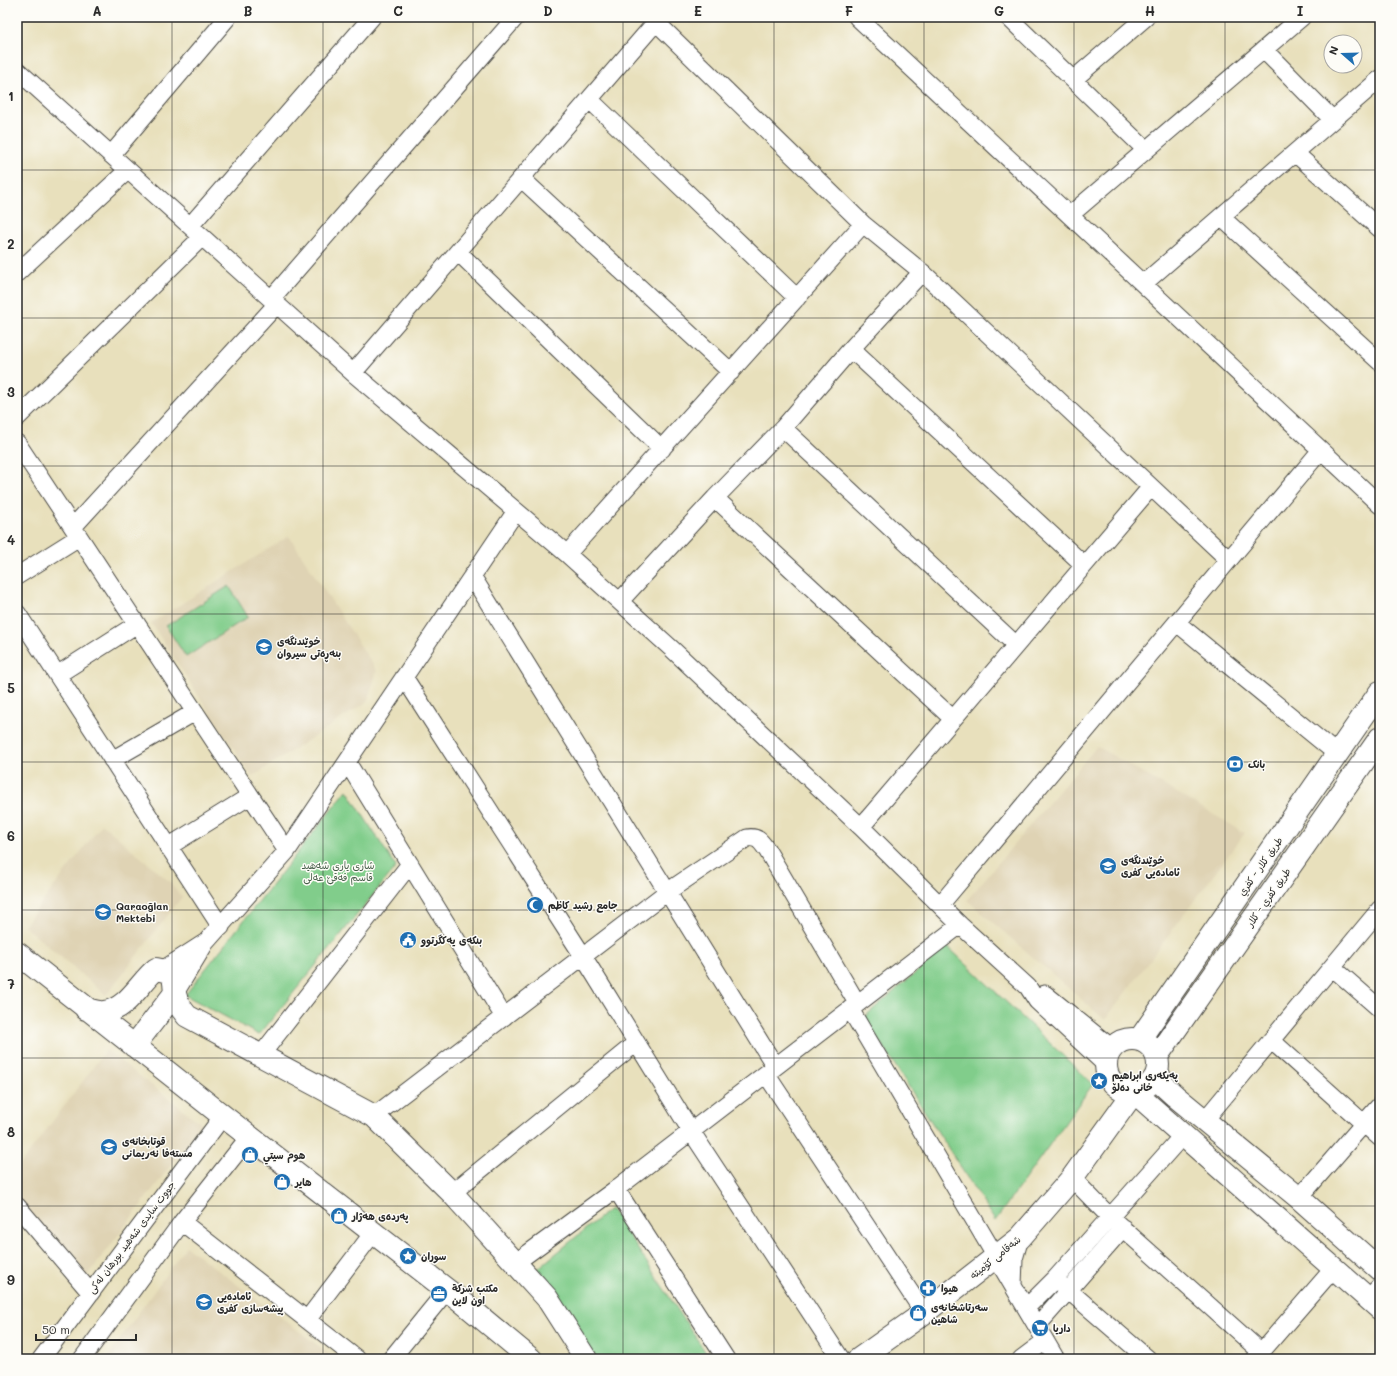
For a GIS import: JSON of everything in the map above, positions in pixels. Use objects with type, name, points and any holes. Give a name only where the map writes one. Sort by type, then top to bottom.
[{"type":"main road","name":"طريق كلار - كفري","points":[[1140,1040],[1380,692]]},
{"type":"main road","name":"طريق كفري - كلار","points":[[1157,1064],[1380,738]]},
{"type":"main road","points":[[17,953],[249,1137],[447,1290],[523,1356]]},
{"type":"main road","points":[[86,1009],[104,1012],[116,1008],[127,1000],[156,969],[164,969],[171,972],[175,979],[175,993],[178,1005],[187,1016],[374,1116],[452,1193],[547,1298],[586,1359]]},
{"type":"main road","points":[[129,1042],[175,993]]},
{"type":"main road","points":[[127,1000],[123,1019],[129,1042]]},
{"type":"main road","points":[[1376,1298],[1334,1268],[1134,1092],[1120,1088],[1114,1084],[1109,1078],[1109,1057],[1125,1040],[1140,1040],[1153,1048],[1157,1064],[1169,1091],[1299,1198],[1380,1270]]},
{"type":"main road","points":[[1134,1092],[1149,1086],[1157,1064]]},
{"type":"main road","name":"شەقامی کۆمیتە","points":[[860,1359],[1020,1238],[1072,1178],[1134,1092]]},
{"type":"street","points":[[111,155],[228,17]]},
{"type":"street","points":[[17,418],[196,231],[372,17]]},
{"type":"street","points":[[17,576],[76,532],[516,17]]},
{"type":"street","points":[[858,17],[1380,505]]},
{"type":"street","points":[[1008,17],[1146,150]]},
{"type":"street","points":[[1074,79],[1146,17]]},
{"type":"street","points":[[1070,216],[1302,17]]},
{"type":"street","points":[[353,373],[656,22],[863,224],[922,272],[1229,560]]},
{"type":"street","points":[[1264,50],[1333,120]]},
{"type":"street","points":[[17,70],[353,373],[567,554],[620,601],[861,827],[960,925],[1028,987],[1042,992],[1109,1057]]},
{"type":"street","points":[[1143,284],[1333,120],[1377,87]]},
{"type":"street","points":[[590,100],[797,298]]},
{"type":"street","points":[[1295,153],[1380,229]]},
{"type":"street","points":[[20,263],[128,170]]},
{"type":"street","points":[[522,179],[731,372]]},
{"type":"street","points":[[1221,217],[1380,362]]},
{"type":"street","points":[[567,554],[863,224]]},
{"type":"street","points":[[458,252],[662,449]]},
{"type":"street","points":[[620,601],[715,498],[783,428],[851,349],[922,272]]},
{"type":"street","points":[[851,349],[1084,565]]},
{"type":"street","points":[[783,428],[1016,645]]},
{"type":"street","points":[[19,449],[76,532],[287,851]]},
{"type":"street","points":[[940,905],[1322,450]]},
{"type":"street","points":[[861,827],[1151,487]]},
{"type":"street","points":[[715,498],[953,719]]},
{"type":"street","points":[[164,969],[206,942],[221,927],[287,851],[516,511]]},
{"type":"street","points":[[472,576],[667,892],[770,1070],[924,1312]]},
{"type":"street","points":[[17,613],[221,927]]},
{"type":"street","points":[[1176,623],[1338,754]]},
{"type":"street","points":[[57,675],[137,624]]},
{"type":"street","points":[[404,677],[583,956],[691,1131],[841,1359]]},
{"type":"street","points":[[112,760],[194,712]]},
{"type":"street","points":[[347,762],[504,1017]]},
{"type":"street","points":[[168,847],[250,796]]},
{"type":"street","points":[[374,1116],[667,892],[747,838],[754,837],[760,840],[996,1257],[1056,1359]]},
{"type":"street","points":[[261,1055],[410,864]]},
{"type":"street","points":[[1204,1121],[1380,909]]},
{"type":"street","points":[[515,1263],[616,1189],[960,925]]},
{"type":"street","points":[[175,993],[206,942]]},
{"type":"street","points":[[1332,967],[1380,1009]]},
{"type":"street","points":[[1271,1040],[1380,1138]]},
{"type":"street","points":[[452,1193],[636,1043]]},
{"type":"street","points":[[1299,1198],[1380,1105]]},
{"type":"street","name":"جووت سایدی شەهید بورهان لەکی","points":[[41,1359],[223,1116]]},
{"type":"street","points":[[1021,1359],[1041,1334],[1068,1292],[1117,1222],[1182,1135]]},
{"type":"street","points":[[82,1359],[182,1222],[249,1137]]},
{"type":"street","points":[[1072,1178],[1258,1356],[1334,1268]]},
{"type":"street","points":[[616,1189],[726,1359]]},
{"type":"street","points":[[17,1206],[90,1292]]},
{"type":"street","points":[[182,1222],[357,1359]]},
{"type":"street","points":[[1026,1308],[1117,1222]]},
{"type":"street","points":[[307,1320],[374,1233]]},
{"type":"street","points":[[1013,1285],[1014,1258],[1020,1238]]},
{"type":"street","points":[[1055,1279],[1068,1292],[1148,1359]]},
{"type":"street","points":[[391,1359],[447,1290]]},
{"type":"shaded area","name":"خوێندنگەی بنەڕەتی سیروان","points":[[289,536],[377,671],[367,702],[252,777],[151,623]]},
{"type":"shaded area","name":"خوێندنگەی ئامادەیی کفری","points":[[1097,746],[1245,833],[1105,1020],[967,900]]},
{"type":"shaded area","name":"Qaraoğlan Mektebi","points":[[102,824],[170,882],[182,897],[106,995],[24,926]]},
{"type":"shaded area","name":"قوتابخانەی مستەفا نەریمانی","points":[[106,1050],[202,1124],[86,1278],[17,1200],[17,1169]]},
{"type":"shaded area","name":"ئامادەیی پیشەسازی کفری","points":[[186,1246],[336,1359],[106,1359]]},
{"type":"green space","points":[[229,586],[248,617],[186,657],[166,626]]},
{"type":"green space","name":"شاری یاری شەهید قاسم فەقێ عەلی","points":[[347,790],[396,867],[259,1035],[185,995]]},
{"type":"green space","points":[[947,946],[1093,1084],[995,1221],[864,1017]]},
{"type":"green space","points":[[611,1208],[710,1359],[594,1359],[536,1270]]},
{"type":"place","name":"خوێندنگەی بنەڕەتی سیروان","points":[[264,647]]},
{"type":"place","name":"بانک","points":[[1235,764]]},
{"type":"place","name":"خوێندنگەی ئامادەیی کفری","points":[[1108,866]]},
{"type":"place","name":"جامع رشيد كاظم","points":[[535,905]]},
{"type":"place","name":"Qaraoğlan Mektebi","points":[[103,912]]},
{"type":"place","name":"بنکەی یەکگرتوو","points":[[408,940]]},
{"type":"place","name":"پەیکەری ابراهیم خانی دەلۆ","points":[[1099,1081]]},
{"type":"place","name":"قوتابخانەی مستەفا نەریمانی","points":[[109,1147]]},
{"type":"place","name":"هوم سيتي","points":[[250,1155]]},
{"type":"place","name":"هاير","points":[[282,1182]]},
{"type":"place","name":"پەردەى ھەژار","points":[[339,1216]]},
{"type":"place","name":"سوران","points":[[408,1256]]},
{"type":"place","name":"هیوا","points":[[928,1288]]},
{"type":"place","name":"مكتب شركة اون لاين","points":[[439,1294]]},
{"type":"place","name":"ئامادەیی پیشەسازی کفری","points":[[204,1302]]},
{"type":"place","name":"سەرتاشخانەی شاهین","points":[[918,1313]]},
{"type":"place","name":"داريا","points":[[1040,1328]]}]
